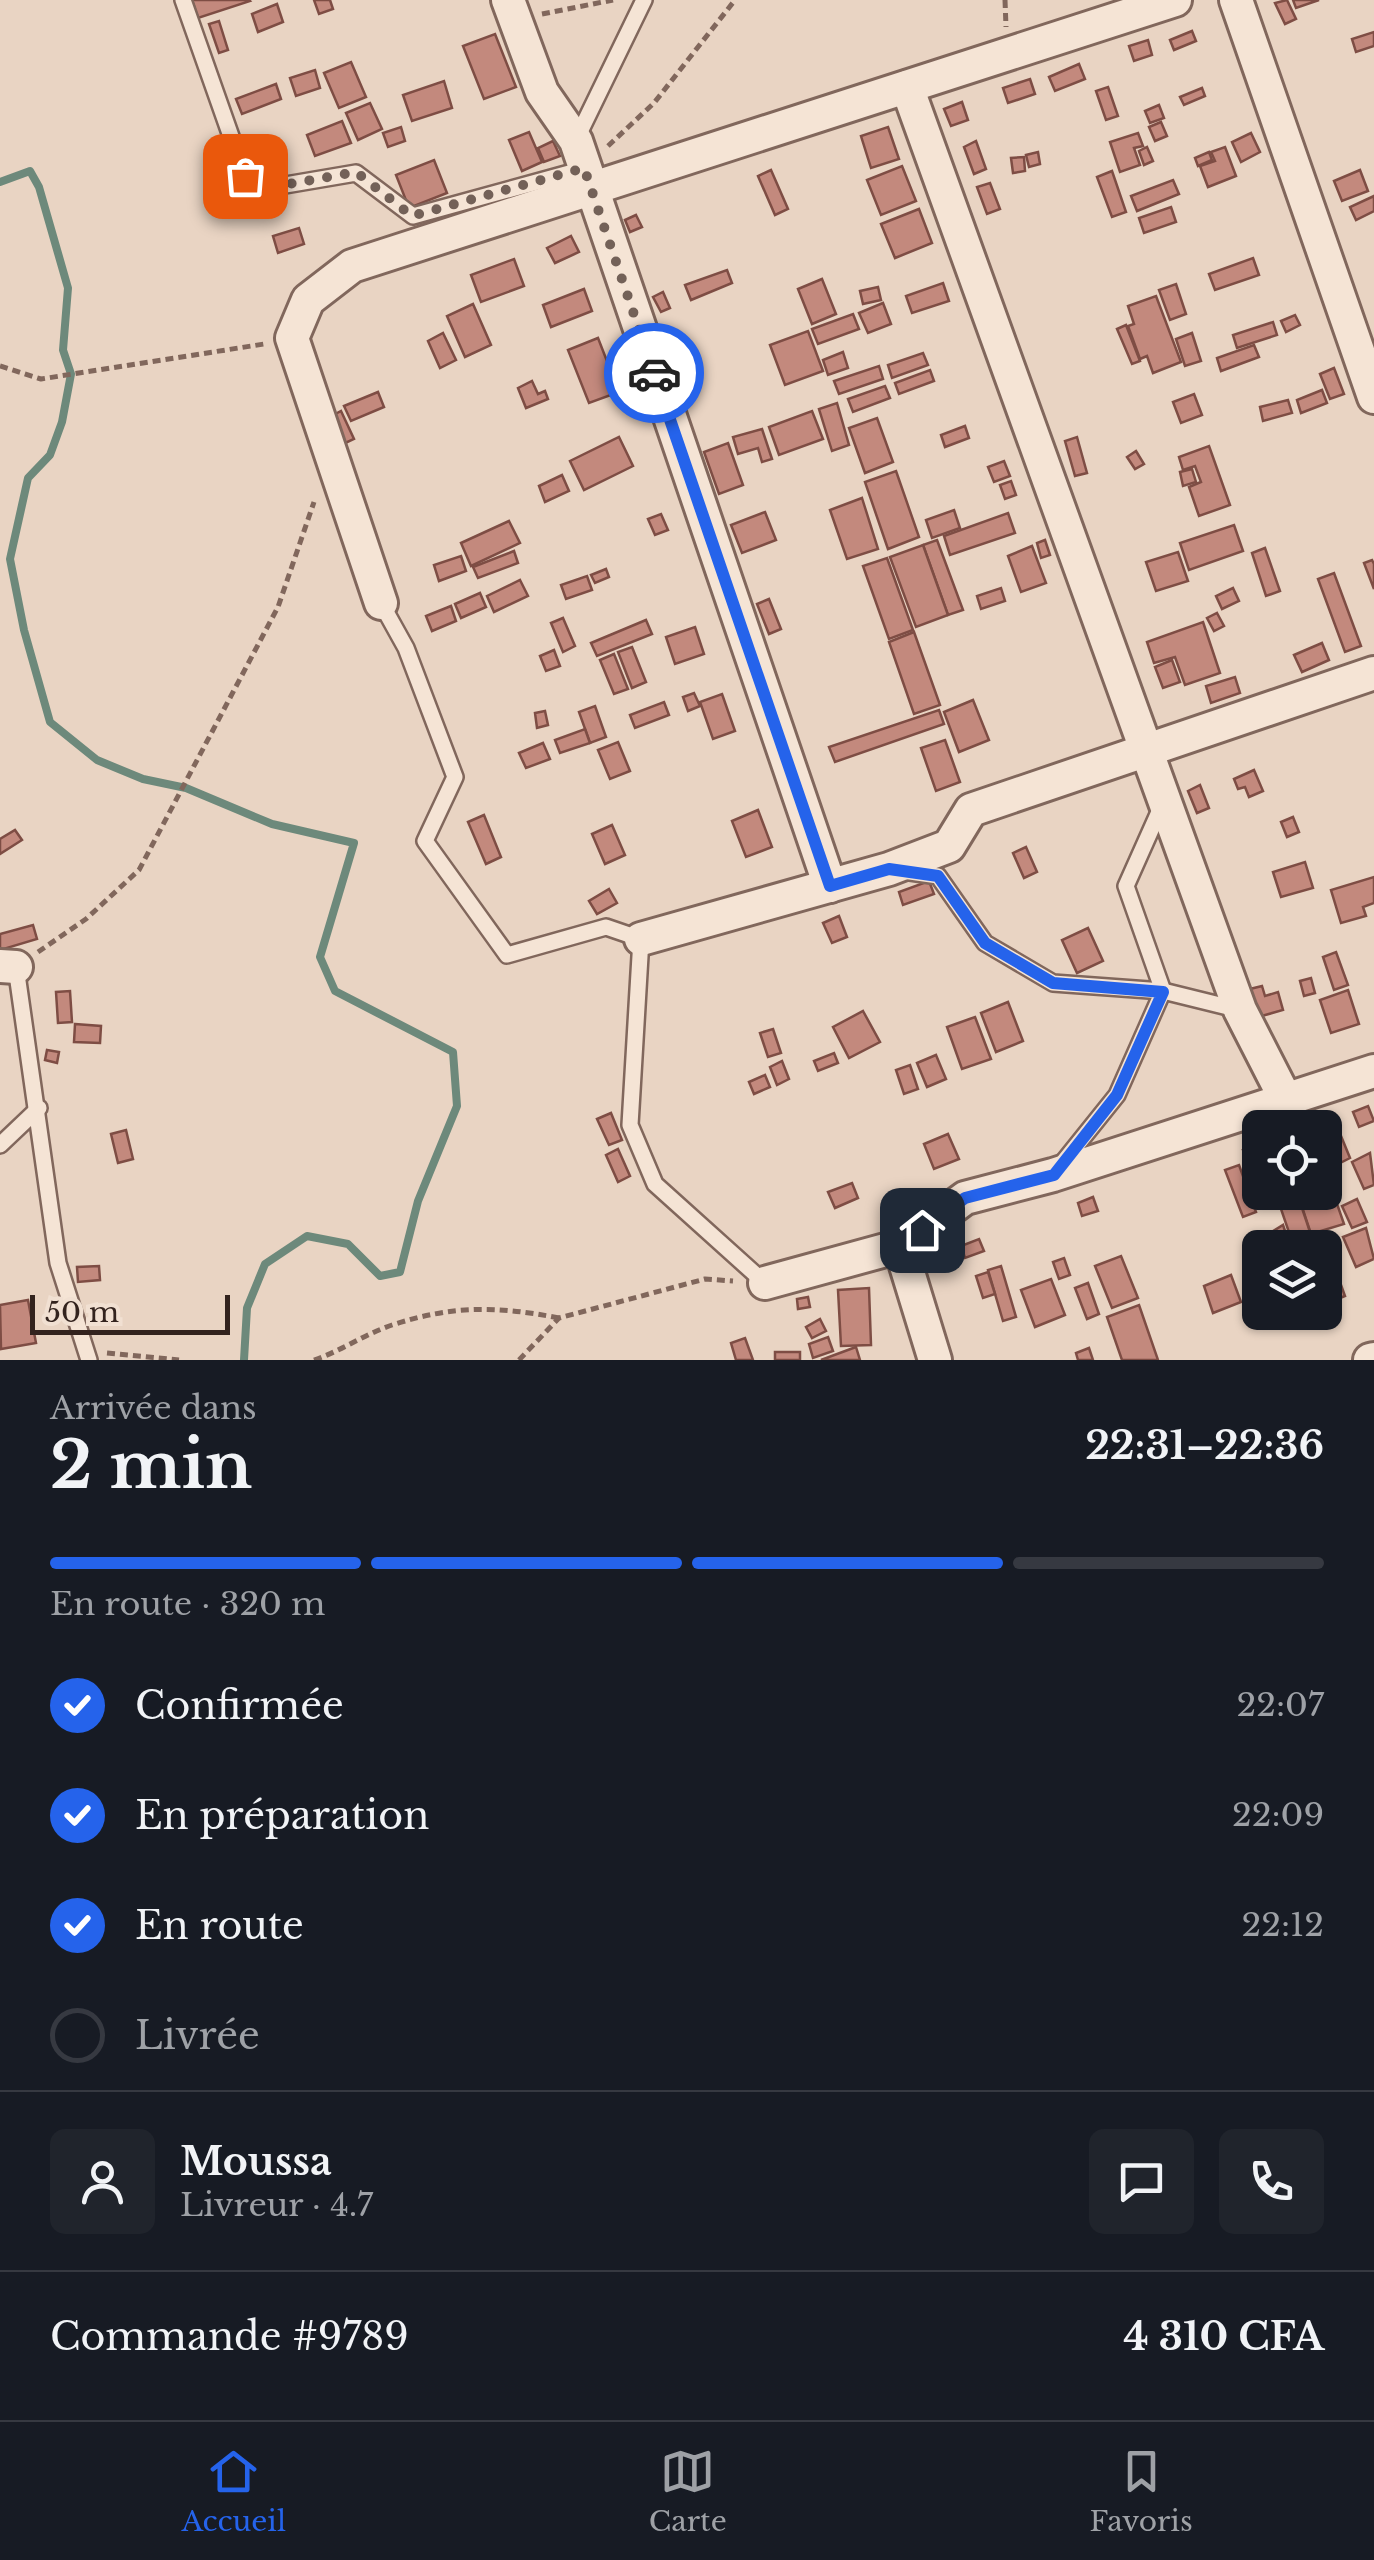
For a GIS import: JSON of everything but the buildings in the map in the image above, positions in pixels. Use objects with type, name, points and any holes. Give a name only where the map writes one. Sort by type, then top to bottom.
[{"type":"street","points":[[381,604],[292,338],[308,300],[352,266],[583,165],[907,87],[1175,0]]},
{"type":"street","points":[[1236,0],[1374,397]]},
{"type":"street","points":[[512,12],[542,92],[583,165],[830,886]]},
{"type":"street","points":[[907,87],[1240,1010],[1286,1100]]},
{"type":"street","points":[[640,939],[889,869],[949,846],[971,810],[1374,673]]},
{"type":"street","points":[[765,1282],[900,1246],[965,1198],[1054,1175],[1365,1078]]},
{"type":"street","points":[[900,1246],[935,1360]]},
{"type":"lane","points":[[183,0],[245,176],[256,190],[356,172],[412,216],[583,165],[644,0]]},
{"type":"lane","points":[[381,604],[406,648],[455,777],[424,840],[507,955],[606,928],[640,939],[630,1125],[655,1184],[765,1282]]},
{"type":"lane","points":[[1054,1175],[1117,1095],[1163,992],[1126,886],[1164,799]]},
{"type":"lane","points":[[889,869],[938,876],[985,943],[1053,983],[1163,992],[1240,1010]]},
{"type":"lane","points":[[8,966],[40,1108],[58,1263],[88,1356]]},
{"type":"lane","points":[[0,1145],[40,1108]]},
{"type":"path","points":[[512,12],[613,0]]},
{"type":"path","points":[[583,165],[654,103],[736,0]]},
{"type":"path","points":[[0,366],[41,378],[216,355],[292,338]]},
{"type":"path","points":[[8,966],[86,919],[140,870],[278,607],[302,546],[328,450]]},
{"type":"path","points":[[314,1360],[389,1326],[426,1317],[494,1306],[559,1318],[705,1279],[765,1282]]},
{"type":"path","points":[[519,1360],[559,1318]]},
{"type":"path","points":[[88,1356],[179,1360]]},
{"type":"waterway","points":[[0,182],[30,171],[39,187],[68,288],[63,350],[71,374],[62,422],[50,455],[28,478],[10,559],[24,630],[50,722],[97,760],[143,779],[186,788],[272,824],[354,843],[320,957],[335,991],[453,1052],[457,1106],[418,1201],[400,1272],[380,1276],[348,1244],[307,1236],[265,1264],[247,1308],[244,1360]]},
{"type":"way so far","points":[[245,176],[256,190],[356,172],[412,216],[584,168],[654,373]]},
{"type":"route","points":[[654,373],[830,886],[889,869],[938,876],[985,943],[1053,983],[1163,992],[1117,1095],[1054,1175],[965,1198],[922,1230]]}]
